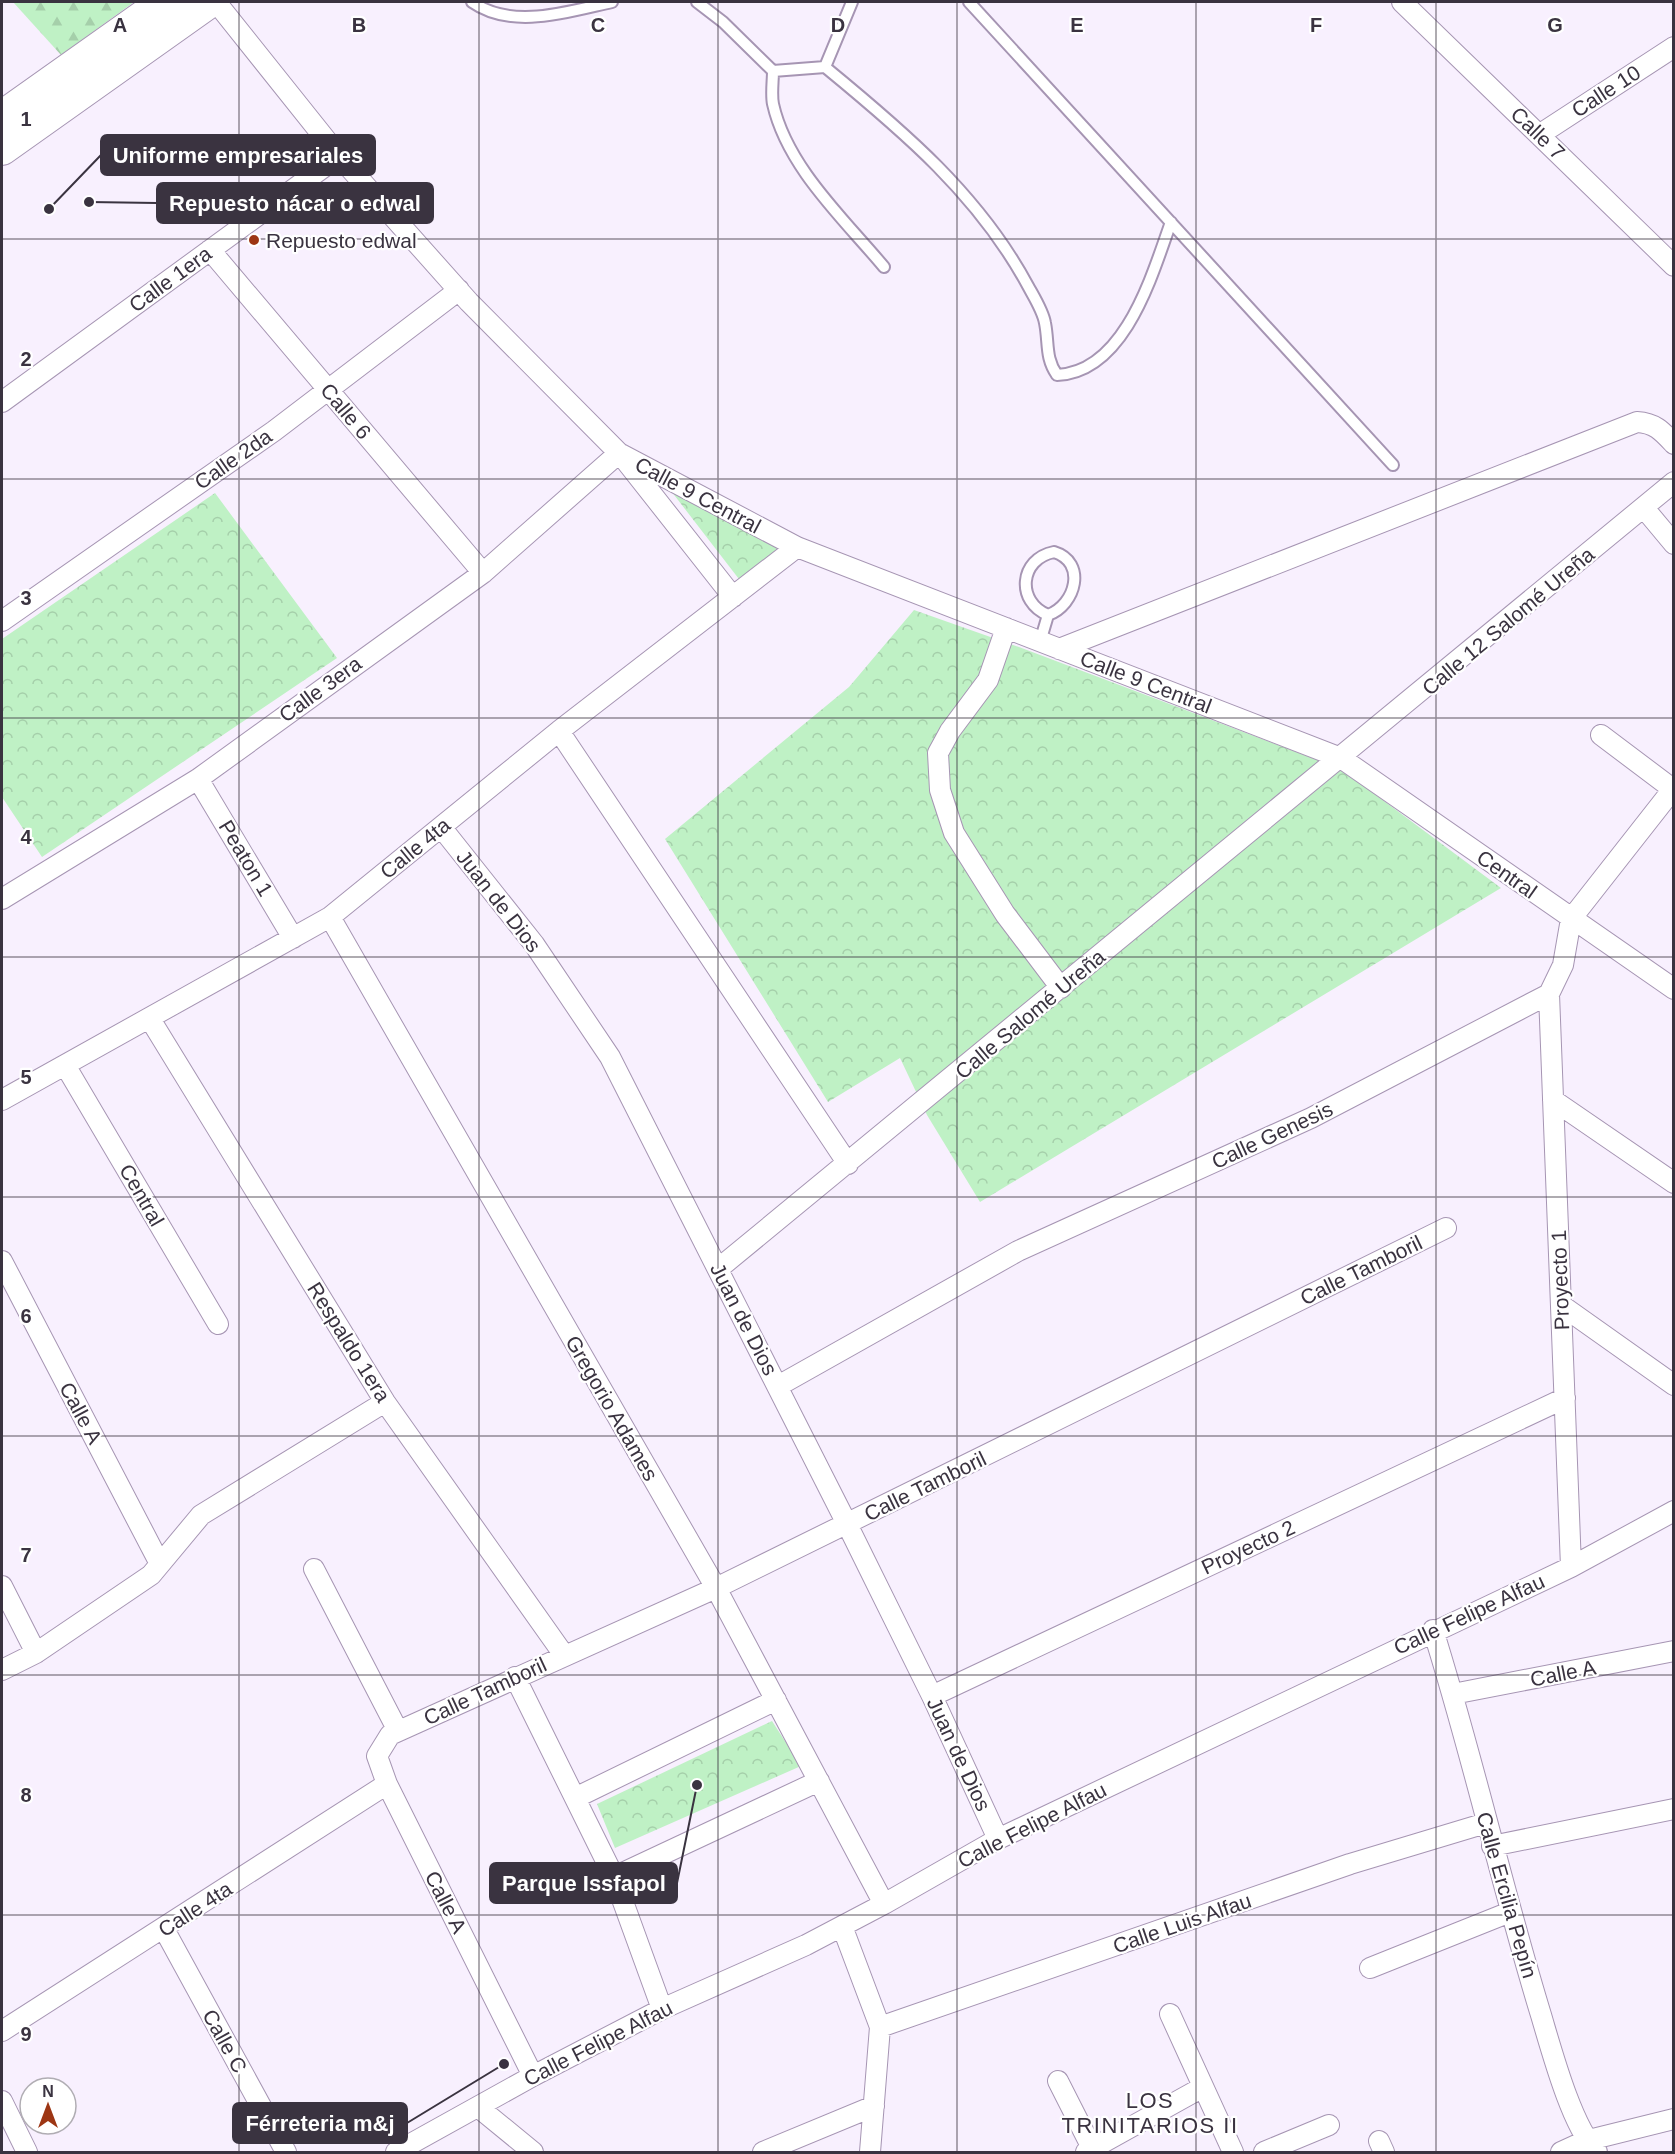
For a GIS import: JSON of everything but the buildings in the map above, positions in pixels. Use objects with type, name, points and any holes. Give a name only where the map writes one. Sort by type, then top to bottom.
[{"type":"main road","points":[[2,117],[164,2]]},
{"type":"main road","points":[[2,149],[209,2]]},
{"type":"street","name":"Calle 9 Central","points":[[216,2],[339,156],[459,290],[619,453],[797,547],[1341,758]]},
{"type":"street","name":"Calle 7","points":[[1402,2],[1674,266]]},
{"type":"street","name":"Calle 10","points":[[1539,135],[1674,47]]},
{"type":"street","name":"Calle 1era","points":[[2,402],[339,156]]},
{"type":"street","name":"Calle 6","points":[[210,250],[483,573]]},
{"type":"street","name":"Calle 2da","points":[[2,621],[264,437],[459,290]]},
{"type":"street","points":[[1059,649],[1637,422],[1649,423],[1657,427],[1674,444]]},
{"type":"street","name":"Calle 3era","points":[[2,899],[198,779],[483,573],[619,453]]},
{"type":"street","points":[[619,453],[733,597]]},
{"type":"street","name":"Calle 12 Salomé Ureña","points":[[1341,758],[1674,482]]},
{"type":"street","points":[[1644,508],[1674,544]]},
{"type":"street","name":"Calle 4ta","points":[[2,1100],[330,917],[559,731],[797,547]]},
{"type":"street","points":[[1006,628],[988,680],[950,731],[938,753],[940,790],[954,833],[1005,914],[1061,988]]},
{"type":"street","points":[[559,731],[848,1164]]},
{"type":"street","points":[[1549,994],[1563,965],[1571,919],[1673,790],[1601,735]]},
{"type":"street","name":"Central","points":[[1341,758],[1674,989]]},
{"type":"street","name":"Calle Salomé Ureña","points":[[718,1269],[1341,758]]},
{"type":"street","name":"Peaton 1","points":[[198,779],[293,938]]},
{"type":"street","name":"Juan de Dios","points":[[441,827],[534,944],[610,1057],[847,1524],[932,1696],[998,1839]]},
{"type":"street","name":"Gregorio Adames","points":[[330,917],[716,1588],[885,1904]]},
{"type":"street","name":"Proyecto 1","points":[[1549,994],[1571,1567]]},
{"type":"street","name":"Calle Genesis","points":[[778,1386],[1017,1251],[1311,1118],[1549,994]]},
{"type":"street","name":"Respaldo 1era","points":[[150,1019],[385,1402],[564,1655]]},
{"type":"street","name":"Central","points":[[65,1065],[218,1324]]},
{"type":"street","points":[[1553,1100],[1674,1183]]},
{"type":"street","name":"Calle Tamboril","points":[[398,1731],[716,1588],[1446,1228]]},
{"type":"street","name":"Calle A","points":[[2,1261],[160,1564]]},
{"type":"street","points":[[1561,1305],[1674,1385]]},
{"type":"street","name":"Proyecto 2","points":[[932,1696],[1565,1398]]},
{"type":"street","points":[[2,1670],[36,1653],[151,1575],[201,1515],[385,1402]]},
{"type":"street","name":"Calle Felipe Alfau","points":[[396,2152],[533,2076],[662,2009],[885,1904],[998,1839],[1433,1630],[1571,1567],[1674,1511]]},
{"type":"street","points":[[314,1569],[398,1731]]},
{"type":"street","points":[[2,1586],[36,1653]]},
{"type":"street","name":"Calle Ercilia Pepín","points":[[1433,1630],[1453,1694],[1510,1912],[1551,2049],[1591,2147]]},
{"type":"street","name":"Calle A","points":[[1453,1694],[1674,1651]]},
{"type":"street","points":[[514,1677],[614,1877],[662,2009]]},
{"type":"street","points":[[575,1798],[776,1700]]},
{"type":"street","name":"Calle A","points":[[398,1731],[390,1735],[377,1756],[387,1784],[533,2076]]},
{"type":"street","points":[[614,1877],[819,1781]]},
{"type":"street","name":"Calle 4ta","points":[[2,2031],[387,1784]]},
{"type":"street","points":[[1492,1846],[1674,1809]]},
{"type":"street","name":"Calle Luis Alfau","points":[[880,2027],[1350,1864],[1486,1823]]},
{"type":"street","points":[[1370,1968],[1510,1912]]},
{"type":"street","points":[[842,1926],[880,2027],[870,2152]]},
{"type":"street","name":"Calle C","points":[[164,1929],[286,2152]]},
{"type":"street","points":[[1170,2014],[1233,2152]]},
{"type":"street","points":[[1058,2081],[1091,2151],[1203,2087]]},
{"type":"street","points":[[2,2101],[27,2152]]},
{"type":"street","points":[[763,2152],[874,2106]]},
{"type":"street","points":[[478,2107],[533,2152]]},
{"type":"street","points":[[1560,2152],[1591,2147],[1674,2119]]},
{"type":"street","points":[[1264,2152],[1329,2125]]},
{"type":"lane","points":[[472,2],[486,11],[522,17],[567,12],[612,2]]},
{"type":"lane","points":[[696,2],[723,22],[773,71],[772,102],[785,139],[812,179],[885,267]]},
{"type":"lane","points":[[825,67],[852,2]]},
{"type":"lane","points":[[969,2],[1393,465]]},
{"type":"lane","points":[[773,71],[825,67],[941,167],[987,223],[1027,284],[1045,321],[1046,352],[1057,375],[1072,374],[1090,367],[1133,320],[1171,222]]},
{"type":"lane","points":[[1053,552],[1064,555],[1070,563],[1073,585],[1067,604],[1060,611],[1048,615],[1029,603],[1026,582],[1034,562],[1042,555],[1053,552]]},
{"type":"lane","points":[[1040,642],[1048,615]]},
{"type":"green space","points":[[13,2],[134,2],[61,55]]},
{"type":"green space","points":[[668,487],[783,548],[742,583]]},
{"type":"green space","points":[[215,493],[337,658],[42,857],[2,797],[2,639]]},
{"type":"green space","points":[[914,610],[1019,647],[1341,769],[1501,888],[980,1202],[927,1115],[900,1058],[828,1102],[665,839],[849,687]]},
{"type":"green space","points":[[772,1721],[801,1766],[615,1848],[597,1804]]},
{"type":"place","name":"Repuesto nácar o edwal","points":[[89,202]]},
{"type":"place","name":"Uniforme empresariales","points":[[49,209]]},
{"type":"place","name":"Repuesto edwal","points":[[254,240]]},
{"type":"place","name":"Parque Issfapol","points":[[697,1785]]},
{"type":"place","name":"Férreteria m&j","points":[[504,2064]]},
{"type":"district","name":"LOS TRINITARIOS II","points":[[1150,2112]]}]
